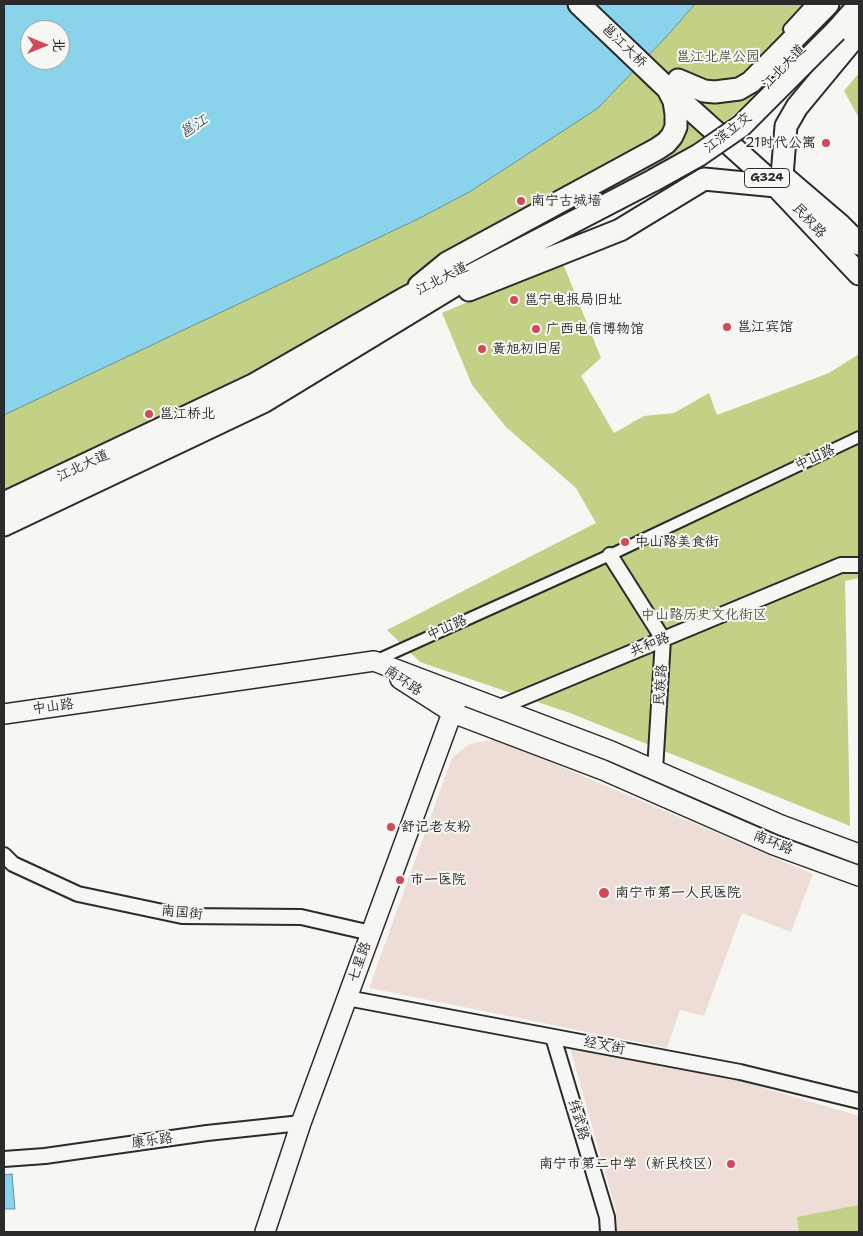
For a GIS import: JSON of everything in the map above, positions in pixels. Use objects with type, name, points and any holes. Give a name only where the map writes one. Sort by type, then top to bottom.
[{"type":"main road","name":"邕江大桥","points":[[580,4],[673,84]]},
{"type":"main road","name":"邕江大桥","points":[[599,4],[673,84]]},
{"type":"main road","name":"江北大道","points":[[4,503],[253,385],[410,304],[688,148],[730,118],[759,93],[844,4]]},
{"type":"main road","name":"江北大道","points":[[830,20],[859,5]]},
{"type":"main road","points":[[410,304],[447,263],[666,143],[676,127],[673,84],[715,92],[739,89],[751,82],[830,20]]},
{"type":"main road","name":"江滨立交","points":[[654,180],[699,155],[741,126],[830,20]]},
{"type":"main road","points":[[410,304],[620,230],[704,180],[779,181],[786,126],[797,107],[859,32]]},
{"type":"main road","name":"民权路","points":[[673,84],[779,181],[859,274]]},
{"type":"main road","name":"江北大道","points":[[473,269],[654,180]]},
{"type":"main road","name":"民权路","points":[[779,181],[840,224],[859,244]]},
{"type":"main road","name":"江北大道","points":[[4,525],[263,402],[410,304]]},
{"type":"main road","name":"南环路","points":[[374,661],[611,751],[781,825],[859,854]]},
{"type":"main road","name":"南环路","points":[[374,661],[452,713],[603,770],[774,845],[859,876]]},
{"type":"main road","name":"中山路","points":[[4,714],[374,661]]},
{"type":"main road","name":"七星路","points":[[265,1232],[301,1123],[460,694]]},
{"type":"street","points":[[785,34],[812,4]]},
{"type":"street","name":"中山路","points":[[374,661],[610,555],[859,437]]},
{"type":"street","points":[[610,555],[663,639]]},
{"type":"street","name":"共和路","points":[[498,708],[841,565],[859,565]]},
{"type":"street","name":"民族路","points":[[655,770],[663,639]]},
{"type":"street","name":"南国街","points":[[4,855],[13,864],[78,894],[182,916],[301,917],[371,933]]},
{"type":"street","name":"经文街","points":[[347,998],[740,1072],[859,1101]]},
{"type":"street","name":"纬武路","points":[[554,1037],[607,1216],[608,1232]]},
{"type":"street","name":"康乐路","points":[[4,1159],[45,1156],[207,1133],[301,1123]]},
{"type":"shaded area","name":"南宁市第一人民医院","points":[[496,739],[813,874],[791,932],[742,913],[704,1016],[680,1010],[667,1048],[369,988],[452,758],[469,744]]},
{"type":"shaded area","name":"南宁市第二中学（新民校区）","points":[[570,1048],[734,1079],[859,1116],[859,1232],[617,1232],[616,1211]]},
{"type":"green space","name":"邕江北岸公园","points":[[695,4],[844,4],[759,93],[730,118],[688,148],[649,171],[471,264],[4,503],[4,415],[418,219],[471,191],[598,108]]},
{"type":"green space","points":[[859,73],[859,118],[844,91]]},
{"type":"green space","name":"中山路历史文化街区","points":[[562,261],[601,358],[581,376],[614,433],[644,416],[674,413],[709,393],[717,415],[829,373],[859,354],[859,578],[845,581],[850,826],[570,713],[420,662],[387,630],[596,523],[576,488],[506,427],[472,385],[442,313]]},
{"type":"green space","points":[[859,1205],[859,1232],[799,1232],[797,1217]]},
{"type":"water","name":"邕江","points":[[4,4],[695,4],[598,108],[471,191],[418,219],[4,415]]},
{"type":"water","points":[[12,1174],[15,1209],[4,1209],[4,1175]]},
{"type":"place","name":"21时代公寓","points":[[826,143]]},
{"type":"place","name":"南宁古城墙","points":[[521,201]]},
{"type":"place","name":"邕宁电报局旧址","points":[[514,300]]},
{"type":"place","name":"邕江宾馆","points":[[727,327]]},
{"type":"place","name":"广西电信博物馆","points":[[536,329]]},
{"type":"place","name":"黄旭初旧居","points":[[482,349]]},
{"type":"place","name":"邕江桥北","points":[[149,414]]},
{"type":"place","name":"中山路美食街","points":[[625,542]]},
{"type":"place","name":"舒记老友粉","points":[[391,827]]},
{"type":"place","name":"市一医院","points":[[400,880]]},
{"type":"place","name":"南宁市第一人民医院","points":[[604,893]]},
{"type":"place","name":"南宁市第二中学（新民校区）","points":[[731,1164]]}]
